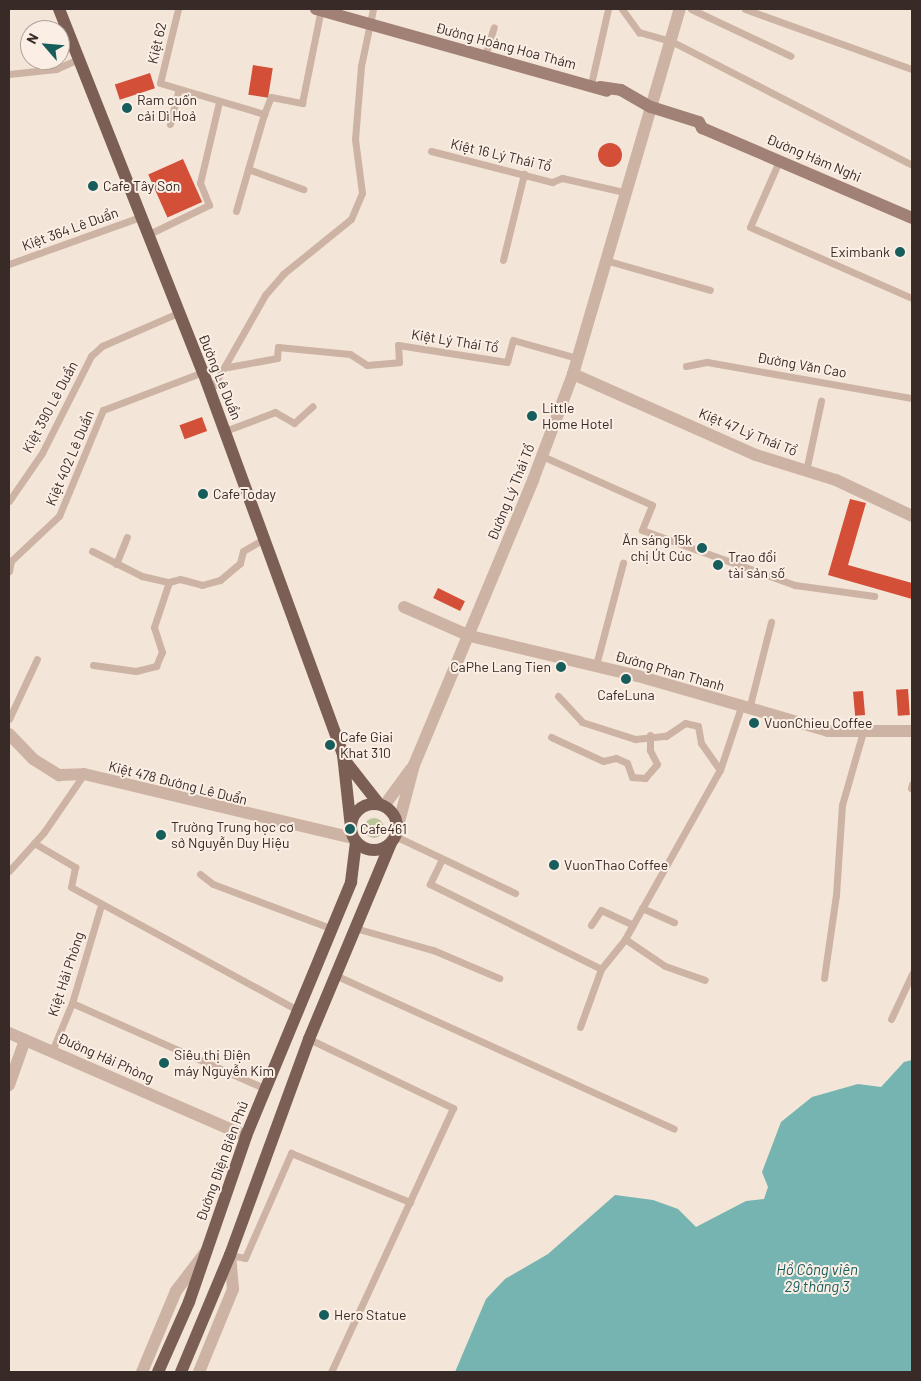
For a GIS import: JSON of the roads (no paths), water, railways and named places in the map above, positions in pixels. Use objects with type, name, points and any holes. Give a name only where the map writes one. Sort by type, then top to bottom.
[{"type":"main road","name":"Đường Lê Duẩn","points":[[59,9],[147,235],[203,372],[345,760],[353,836]]},
{"type":"main road","name":"Đường Hoàng Hoa Thám","points":[[320,9],[625,94],[651,108]]},
{"type":"main road","name":"Đường Hàm Nghi","points":[[651,108],[680,119],[681,124],[696,131],[702,128],[780,159],[912,218]]},
{"type":"main road","name":"Đường Lê Duẩn","points":[[345,760],[382,805]]},
{"type":"main road","points":[[181,1372],[230,1255],[309,1039],[393,839],[399,822],[382,805],[360,809],[353,836],[369,850],[393,839]]},
{"type":"main road","name":"Đường Điện Biên Phủ","points":[[205,1253],[246,1136],[299,1011],[353,875],[353,836]]},
{"type":"main road","points":[[158,1372],[205,1253]]},
{"type":"street","name":"Đường Lý Thái Tổ","points":[[399,822],[414,765],[470,636],[573,374],[624,192],[680,9]]},
{"type":"street","name":"Kiệt 47 Lý Thái Tổ","points":[[573,374],[756,455],[806,471],[912,516]]},
{"type":"street","name":"Đường Phan Thanh","points":[[404,607],[470,636],[596,666],[828,731],[912,731]]},
{"type":"street","name":"Kiệt 478 Đường Lê Duẩn","points":[[9,734],[32,759],[59,775],[84,774],[353,836]]},
{"type":"street","name":"Đường Lý Thái Tổ","points":[[382,805],[414,765]]},
{"type":"street","name":"Đường Hải Phòng","points":[[9,1033],[246,1136]]},
{"type":"street","points":[[9,1085],[25,1040]]},
{"type":"street","name":"Đường Điện Biên Phủ","points":[[142,1372],[176,1291],[205,1253]]},
{"type":"street","points":[[199,1372],[233,1289],[230,1255]]},
{"type":"lane","name":"Kiệt 62","points":[[178,9],[160,83],[179,89]]},
{"type":"lane","points":[[236,211],[264,114],[271,97],[302,103],[320,9]]},
{"type":"lane","points":[[210,393],[228,367],[239,337],[265,295],[282,274],[351,219],[362,193],[356,138],[368,23],[373,9]]},
{"type":"lane","points":[[595,86],[608,9]]},
{"type":"lane","points":[[622,9],[639,32],[671,41],[912,165]]},
{"type":"lane","points":[[691,9],[791,56]]},
{"type":"lane","points":[[745,9],[912,69]]},
{"type":"lane","points":[[484,56],[494,28]]},
{"type":"lane","points":[[9,74],[56,69],[78,59]]},
{"type":"lane","points":[[9,80],[20,74]]},
{"type":"lane","points":[[170,124],[179,89],[264,114]]},
{"type":"lane","points":[[147,235],[209,205],[200,183],[219,102]]},
{"type":"lane","name":"Kiệt 16 Lý Thái Tổ","points":[[432,151],[524,174],[624,192]]},
{"type":"lane","points":[[780,159],[750,227],[912,298]]},
{"type":"lane","points":[[248,169],[303,189]]},
{"type":"lane","points":[[503,260],[524,174]]},
{"type":"lane","name":"Kiệt 364 Lê Duẩn","points":[[9,264],[140,217]]},
{"type":"lane","points":[[605,260],[710,290]]},
{"type":"lane","name":"Kiệt 390 Lê Duẩn","points":[[9,501],[42,453],[91,356],[102,346],[178,313]]},
{"type":"lane","name":"Kiệt Lý Thái Tổ","points":[[228,367],[277,358],[278,347],[350,354],[367,365],[399,362],[398,345],[507,362],[513,340],[578,358]]},
{"type":"lane","name":"Đường Văn Cao","points":[[686,366],[706,362],[912,398]]},
{"type":"lane","name":"Kiệt 402 Lê Duẩn","points":[[9,572],[11,561],[59,516],[103,410],[203,372]]},
{"type":"lane","points":[[806,471],[821,401]]},
{"type":"lane","points":[[225,431],[275,412],[294,423],[313,406]]},
{"type":"lane","points":[[542,456],[633,493],[652,505],[642,530],[795,585],[874,596]]},
{"type":"lane","points":[[116,564],[128,536]]},
{"type":"lane","points":[[92,552],[116,564],[169,582],[180,579],[202,585],[220,580],[240,563],[243,551],[264,539]]},
{"type":"lane","points":[[596,666],[623,563]]},
{"type":"lane","points":[[93,664],[136,671],[156,666],[162,652],[154,627],[169,582]]},
{"type":"lane","points":[[580,1028],[601,969],[625,939],[720,770],[745,709],[771,622]]},
{"type":"lane","points":[[9,719],[38,658]]},
{"type":"lane","points":[[558,696],[568,711],[595,729],[635,739],[650,735],[666,736],[685,723],[698,726],[701,743],[720,770]]},
{"type":"lane","points":[[824,978],[830,942],[842,805],[863,732]]},
{"type":"lane","points":[[550,738],[603,761],[616,758],[627,763],[632,777],[645,778],[657,764],[650,735]]},
{"type":"lane","points":[[9,871],[34,843],[84,774]]},
{"type":"lane","points":[[393,839],[442,859],[515,893]]},
{"type":"lane","points":[[34,843],[74,866],[71,887],[299,1011]]},
{"type":"lane","points":[[442,859],[430,884],[601,969]]},
{"type":"lane","points":[[200,874],[213,884],[333,928]]},
{"type":"lane","name":"Kiệt Hải Phòng","points":[[52,1051],[72,1003],[101,904]]},
{"type":"lane","points":[[642,908],[674,922]]},
{"type":"lane","points":[[591,925],[601,910],[633,925]]},
{"type":"lane","points":[[355,928],[433,950],[499,978]]},
{"type":"lane","points":[[625,939],[665,966],[705,980]]},
{"type":"lane","points":[[891,1019],[912,974]]},
{"type":"lane","points":[[335,975],[674,1129]]},
{"type":"lane","points":[[72,1003],[266,1089]]},
{"type":"lane","points":[[309,1039],[453,1108],[332,1372]]},
{"type":"lane","points":[[230,1255],[245,1258],[291,1153],[410,1202]]},
{"type":"water","name":"Hồ Công viên 29 tháng 3","points":[[912,1060],[912,1372],[455,1372],[486,1299],[505,1279],[548,1254],[615,1195],[653,1200],[678,1209],[696,1227],[746,1201],[764,1199],[768,1187],[762,1172],[781,1122],[812,1097],[858,1084],[881,1087],[904,1062]]},
{"type":"place","name":"Ram cuốn cải Dì Hoả","points":[[127,108]]},
{"type":"place","name":"Cafe Tây Sơn","points":[[93,186]]},
{"type":"place","name":"Eximbank","points":[[900,252]]},
{"type":"place","name":"Little Home Hotel","points":[[532,416]]},
{"type":"place","name":"CafeToday","points":[[203,494]]},
{"type":"place","name":"Ăn sáng 15k chị Út Cúc","points":[[702,548]]},
{"type":"place","name":"Trao đổi tài sản số","points":[[718,565]]},
{"type":"place","name":"CaPhe Lang Tien","points":[[561,667]]},
{"type":"place","name":"CafeLuna","points":[[626,679]]},
{"type":"place","name":"VuonChieu Coffee","points":[[754,723]]},
{"type":"place","name":"Cafe Giai Khat 310","points":[[330,745]]},
{"type":"place","name":"Cafe461","points":[[350,829]]},
{"type":"place","name":"Trường Trung học cơ sở Nguyễn Duy Hiệu","points":[[161,835]]},
{"type":"place","name":"VuonThao Coffee","points":[[554,865]]},
{"type":"place","name":"Siêu thị Điện máy Nguyễn Kim","points":[[164,1063]]},
{"type":"place","name":"Hero Statue","points":[[324,1315]]}]
